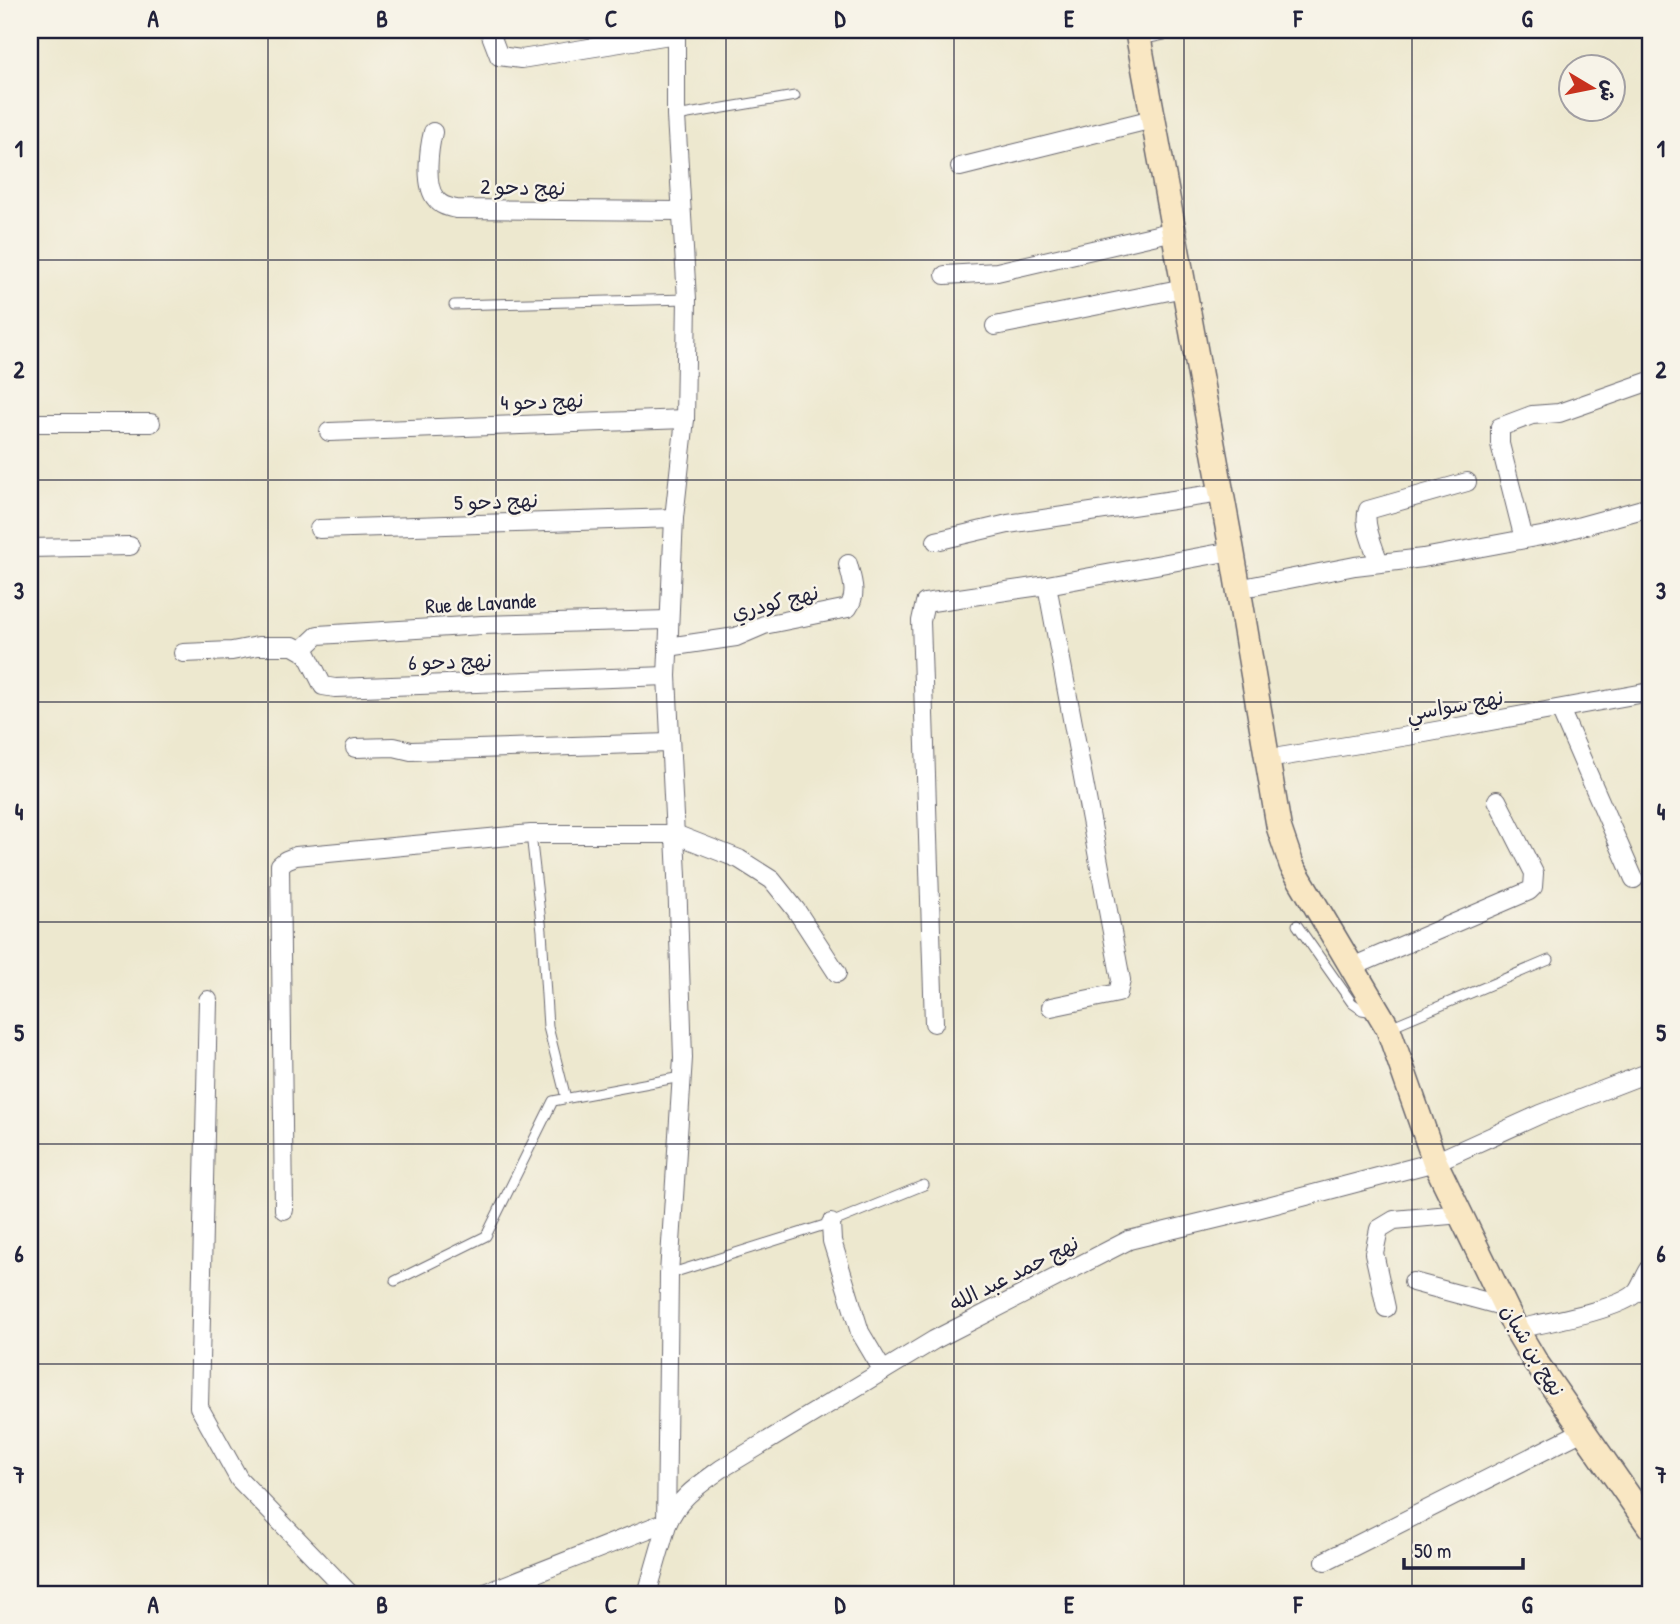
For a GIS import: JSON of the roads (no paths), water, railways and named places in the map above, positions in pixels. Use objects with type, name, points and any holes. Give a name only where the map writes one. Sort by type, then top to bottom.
[{"type":"street","points":[[489,30],[499,56],[521,59],[676,32],[676,116],[687,299],[685,419],[674,518],[667,676],[675,834],[681,1077],[669,1274],[666,1525],[647,1594]]},
{"type":"street","points":[[1138,33],[1166,30]]},
{"type":"street","name":"نهج بن شبان","points":[[1138,33],[1279,828],[1292,866],[1383,1021],[1435,1162],[1511,1318],[1535,1362],[1650,1527]]},
{"type":"street","points":[[960,167],[1153,120]]},
{"type":"street","name":"نهج دحو 2","points":[[433,132],[428,149],[430,180],[434,198],[444,206],[456,209],[681,211]]},
{"type":"street","points":[[945,275],[997,272],[1174,231]]},
{"type":"street","points":[[995,326],[1184,288]]},
{"type":"street","points":[[1524,539],[1500,444],[1500,427],[1532,415],[1559,413],[1650,381]]},
{"type":"street","name":"نهج دحو 4","points":[[329,432],[685,419]]},
{"type":"street","points":[[30,423],[151,424]]},
{"type":"street","points":[[1379,563],[1368,527],[1368,510],[1467,482]]},
{"type":"street","points":[[936,541],[1008,524],[1221,493]]},
{"type":"street","points":[[1238,589],[1552,534],[1650,507]]},
{"type":"street","name":"نهج دحو 5","points":[[319,529],[674,518]]},
{"type":"street","points":[[30,548],[130,546]]},
{"type":"street","points":[[934,1023],[921,613],[925,603],[1047,585],[1232,551]]},
{"type":"street","name":"نهج كودري","points":[[668,647],[736,637],[764,625],[848,608],[853,601],[854,588],[848,564]]},
{"type":"street","points":[[1047,585],[1121,980],[1118,993],[1051,1007]]},
{"type":"street","name":"Rue de Lavande","points":[[302,650],[317,635],[482,625],[668,620]]},
{"type":"street","points":[[183,653],[232,651],[258,646],[293,646],[302,650]]},
{"type":"street","name":"نهج دحو 6","points":[[302,650],[307,654],[323,686],[335,688],[667,676]]},
{"type":"street","name":"نهج سواسي","points":[[1267,759],[1408,737],[1650,692]]},
{"type":"street","points":[[1560,709],[1634,879]]},
{"type":"street","points":[[355,748],[394,747],[411,751],[669,743]]},
{"type":"street","points":[[1352,967],[1533,887],[1534,873],[1497,800]]},
{"type":"street","points":[[284,1210],[280,865],[286,860],[296,856],[531,834],[675,834],[739,859],[772,880],[796,910],[837,973]]},
{"type":"street","points":[[208,1000],[199,1407],[239,1479],[350,1594]]},
{"type":"street","name":"نهج حمد عبد الله","points":[[666,1525],[673,1510],[690,1492],[720,1469],[934,1340],[1129,1240],[1435,1162],[1541,1114],[1650,1072]]},
{"type":"street","points":[[1387,1308],[1374,1253],[1379,1229],[1394,1220],[1461,1214]]},
{"type":"street","points":[[831,1223],[832,1241],[860,1332],[883,1371]]},
{"type":"street","points":[[1413,1282],[1511,1318],[1591,1312],[1631,1297],[1640,1289],[1642,1279],[1650,1268]]},
{"type":"street","points":[[1325,1561],[1583,1431]]},
{"type":"street","points":[[483,1594],[666,1525]]},
{"type":"lane","points":[[676,116],[795,96]]},
{"type":"lane","points":[[454,305],[687,299]]},
{"type":"lane","points":[[531,834],[542,931],[548,1027],[566,1098]]},
{"type":"lane","points":[[1297,925],[1352,1003],[1383,1021],[1549,960]]},
{"type":"lane","points":[[395,1281],[486,1236],[553,1101],[681,1077]]},
{"type":"lane","points":[[669,1274],[831,1223],[924,1185]]},
{"type":"lane","points":[[1118,1594],[1128,1594]]}]
